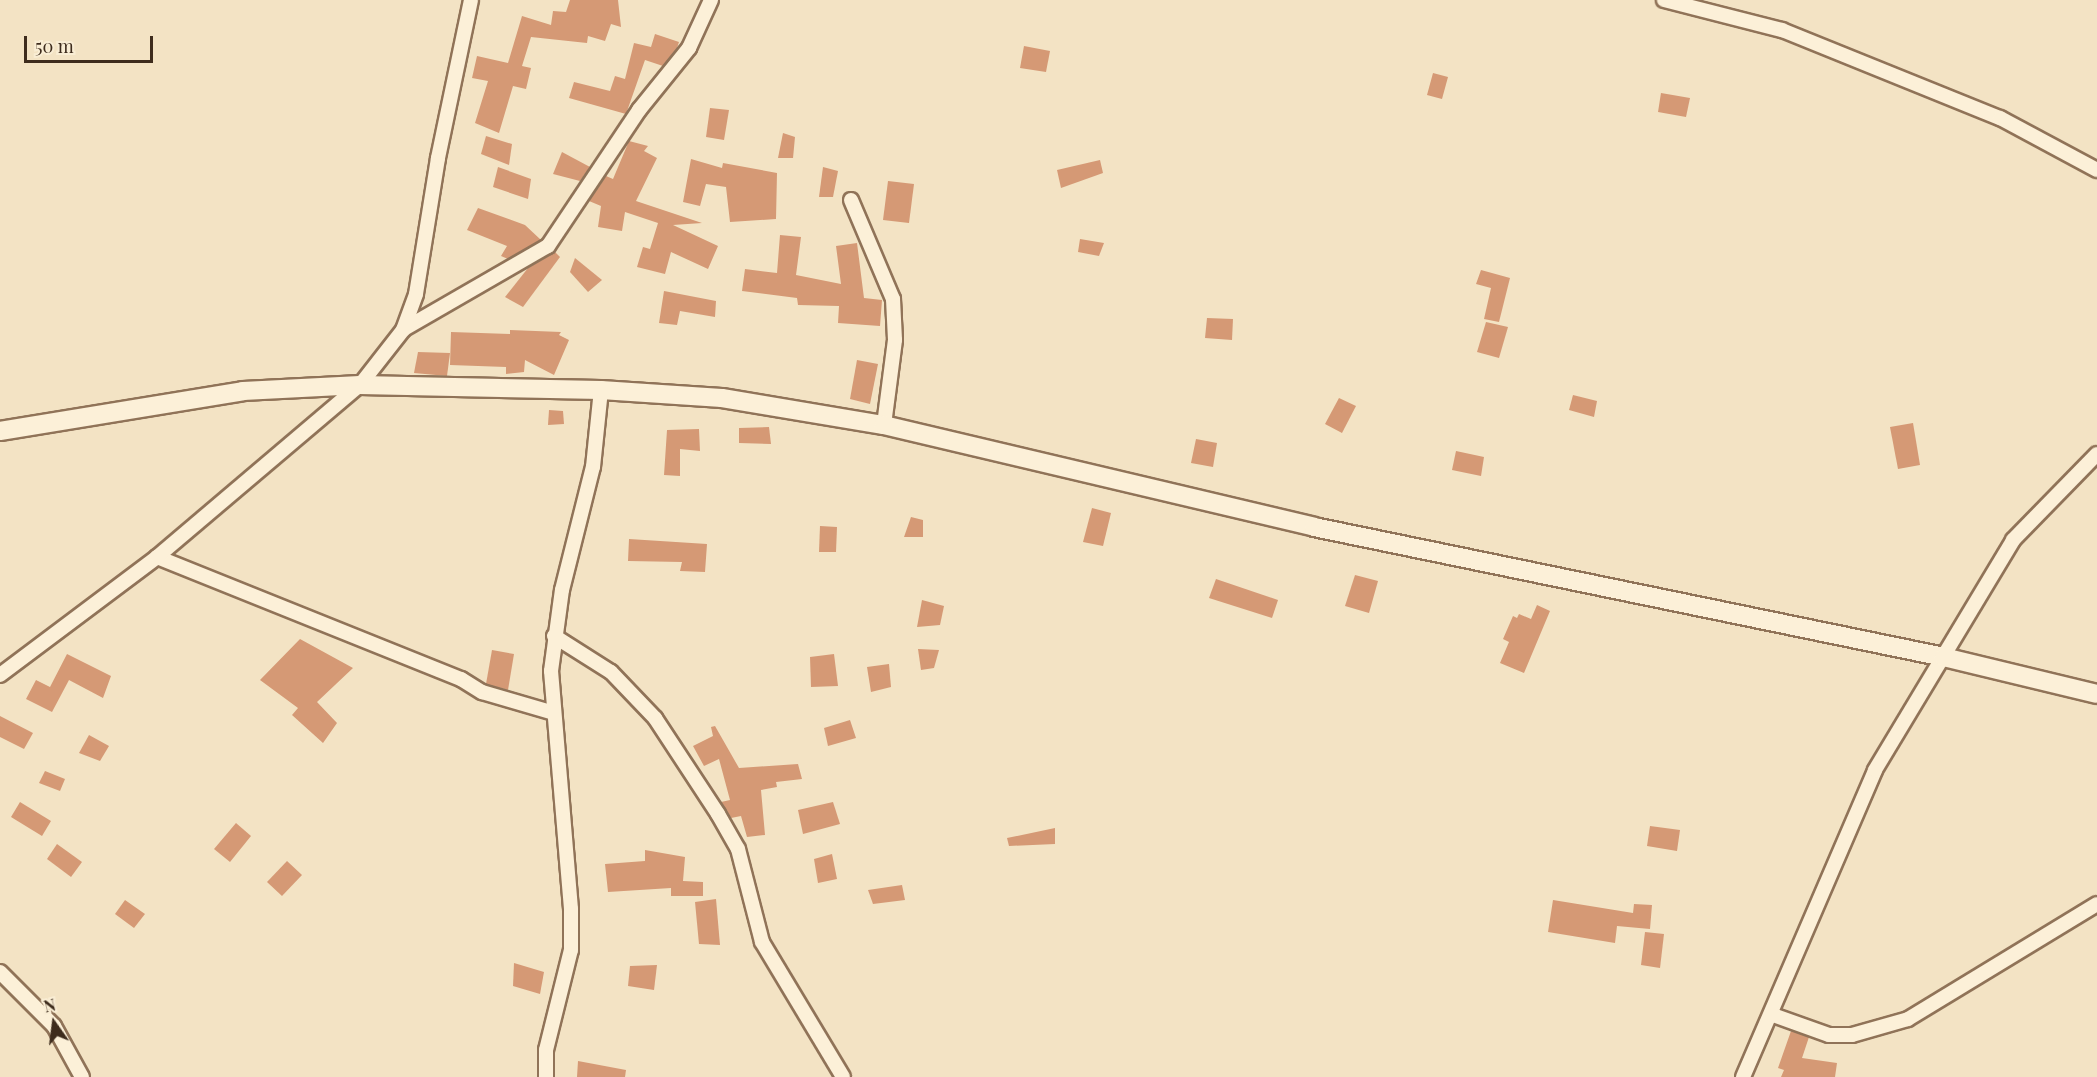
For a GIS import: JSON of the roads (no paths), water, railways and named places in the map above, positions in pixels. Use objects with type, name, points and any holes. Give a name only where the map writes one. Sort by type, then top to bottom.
[{"type":"street","points":[[0,675],[157,557],[360,386],[403,330],[416,294],[438,158],[471,0]]},
{"type":"street","points":[[403,330],[548,246],[639,110],[689,48],[711,0]]},
{"type":"street","points":[[1664,0],[1782,30],[2000,118],[2097,170]]},
{"type":"street","points":[[851,200],[893,299],[895,340],[884,425]]},
{"type":"street","points":[[0,431],[243,391],[360,386],[601,390],[722,398],[884,425],[1314,527],[1944,657],[2097,694]]},
{"type":"street","points":[[546,1077],[546,1050],[571,950],[571,909],[551,671],[554,636],[585,510],[601,390]]},
{"type":"street","points":[[1743,1077],[1773,1015],[1875,770],[2013,540],[2097,454]]},
{"type":"street","points":[[157,557],[460,679],[482,692],[554,713]]},
{"type":"street","points":[[554,636],[611,672],[647,710],[705,795],[738,849],[762,942],[843,1077]]},
{"type":"street","points":[[1773,1015],[1829,1035],[1852,1035],[1908,1019],[2097,904]]},
{"type":"street","points":[[0,972],[54,1026],[82,1077]]}]
